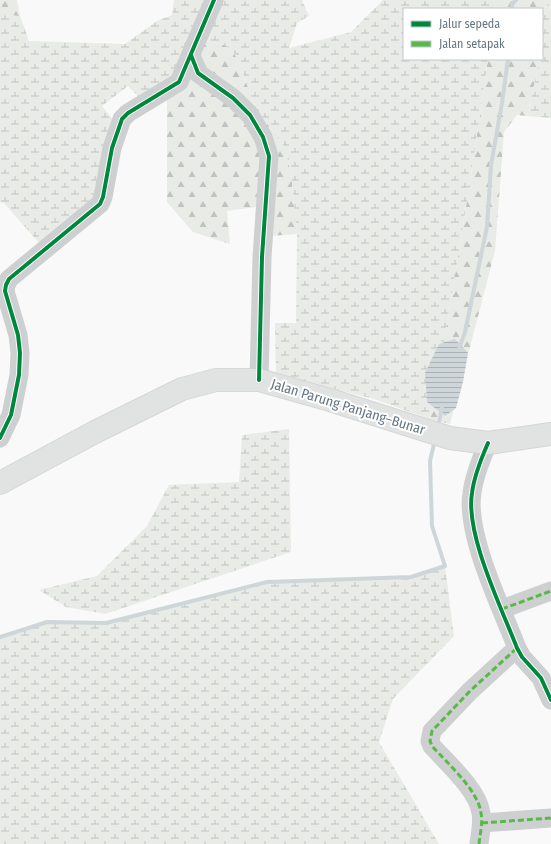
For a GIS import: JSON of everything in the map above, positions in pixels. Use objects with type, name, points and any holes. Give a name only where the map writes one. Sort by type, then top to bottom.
[{"type":"main road","name":"Jalan Parung Panjang–Bunar","points":[[0,483],[95,432],[182,389],[216,380],[260,380],[330,400],[450,438],[488,443],[551,434]]},
{"type":"street","points":[[0,438],[11,415],[19,375],[20,353],[18,335],[5,290],[6,285],[9,279],[100,204],[103,197],[112,148],[122,119],[128,113],[179,82],[214,0]]},
{"type":"street","points":[[191,55],[198,73],[233,98],[250,115],[263,137],[269,156],[262,257],[260,380]]},
{"type":"street","points":[[488,443],[476,474],[471,494],[471,510],[482,559],[517,648],[522,657],[541,678],[551,700]]},
{"type":"street","points":[[502,609],[551,591]]},
{"type":"street","points":[[479,844],[482,823],[481,812],[474,793],[432,746],[430,741],[432,731],[470,691],[517,648]]},
{"type":"street","points":[[482,823],[551,818]]},
{"type":"green space","points":[[0,0],[17,0],[20,16],[0,15]]},
{"type":"green space","points":[[174,0],[302,0],[309,16],[297,23],[289,48],[351,32],[383,0],[492,0],[492,8],[403,8],[403,60],[488,60],[461,239],[430,419],[374,399],[276,374],[275,323],[296,323],[297,234],[291,172],[284,146],[256,109],[238,60],[232,50],[225,45],[203,40],[147,105],[128,86],[102,106],[124,133],[107,199],[46,251],[4,203],[0,202],[0,15],[20,16],[29,41],[125,44],[157,21],[172,15]]},
{"type":"green space","points":[[492,0],[551,0],[543,11],[543,8],[492,8]]},
{"type":"green space","points":[[551,0],[551,118],[527,116],[540,60],[543,60],[543,11]]},
{"type":"green space","points":[[203,40],[225,45],[232,50],[238,60],[256,109],[284,146],[291,172],[297,234],[258,237],[256,207],[227,211],[230,244],[193,232],[167,202],[167,93]]},
{"type":"green space","points":[[488,60],[540,60],[527,116],[517,115],[504,132],[495,251],[450,424],[430,419],[475,149]]},
{"type":"green space","points":[[289,429],[291,552],[105,614],[66,607],[39,590],[97,576],[147,526],[169,485],[239,482],[242,435]]},
{"type":"green space","points":[[445,566],[454,636],[393,699],[379,742],[439,844],[0,844],[0,637],[47,622],[106,623],[267,582],[411,577]]},
{"type":"shaded area","points":[[455,339],[468,353],[463,382],[456,408],[445,416],[427,402],[425,373],[439,344]]},
{"type":"waterway","points":[[512,8],[512,4],[516,0]]},
{"type":"waterway","points":[[459,349],[465,332],[487,227],[491,165],[508,60]]},
{"type":"waterway","points":[[438,428],[442,407]]},
{"type":"waterway","points":[[0,637],[47,622],[106,623],[267,582],[411,577],[445,566],[432,526],[430,461],[435,440]]},
{"type":"marked path","points":[[502,609],[551,591]]},
{"type":"marked path","points":[[479,844],[482,821],[479,804],[468,786],[432,746],[430,741],[432,731],[470,691],[517,648]]},
{"type":"marked path","points":[[482,823],[551,818]]},
{"type":"cycle path","points":[[0,438],[11,415],[19,375],[20,353],[18,335],[5,291],[6,285],[9,279],[100,204],[103,197],[112,148],[122,119],[128,113],[179,82],[214,0]]},
{"type":"cycle path","points":[[191,55],[198,73],[233,98],[250,115],[263,137],[269,156],[262,257],[259,380]]},
{"type":"cycle path","points":[[488,443],[474,480],[472,493],[471,510],[479,550],[494,593],[517,648],[522,657],[541,678],[551,700]]}]
